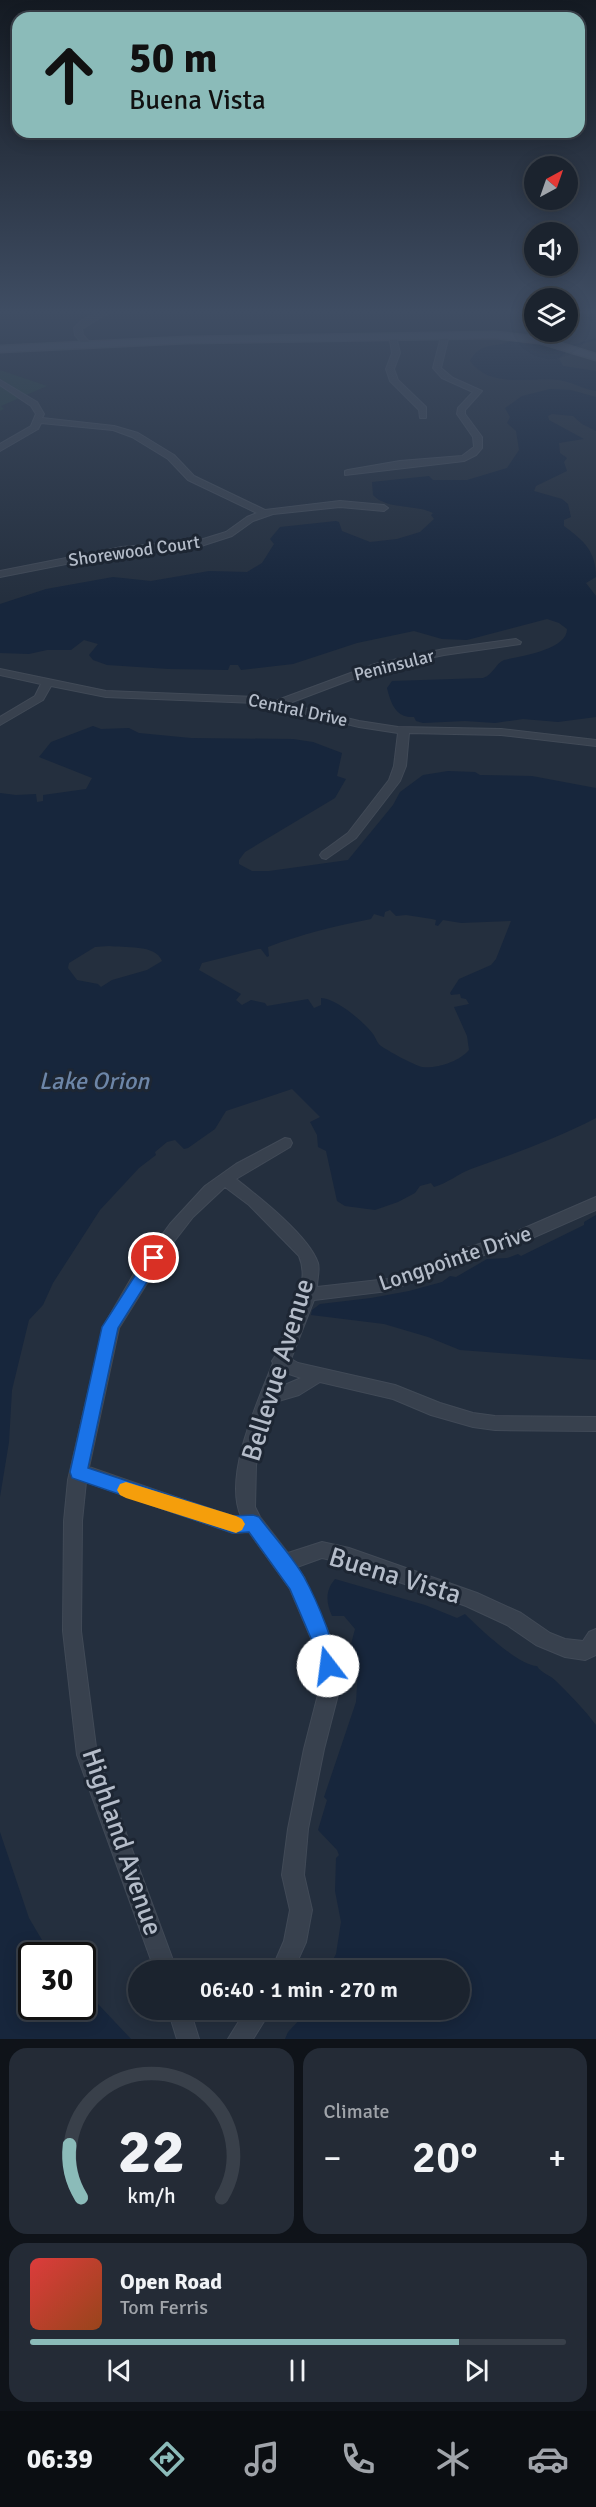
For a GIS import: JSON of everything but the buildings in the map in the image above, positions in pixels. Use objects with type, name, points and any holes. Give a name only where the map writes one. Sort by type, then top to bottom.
[{"type":"street","points":[[0,448],[35,427],[40,414],[37,409]]},
{"type":"street","points":[[422,409],[423,416]]},
{"type":"street","points":[[348,473],[400,464],[450,460],[473,454],[478,448],[479,440],[461,414],[462,409]]},
{"type":"street","points":[[38,420],[114,428],[135,435],[171,458],[190,478],[263,513],[340,504],[384,508]]},
{"type":"street","name":"Shorewood Court","points":[[0,574],[122,549],[201,543],[229,534],[263,513]]},
{"type":"street","name":"Peninsular","points":[[276,704],[349,675],[379,666],[444,652],[516,642]]},
{"type":"street","name":"Central Drive","points":[[0,672],[106,694],[237,697],[359,724],[404,730],[525,734],[596,743]]},
{"type":"street","points":[[0,722],[39,698],[48,681]]},
{"type":"street","points":[[326,855],[352,835],[394,781],[400,766],[404,730]]},
{"type":"street","name":"Highland Avenue","points":[[162,1960],[87,1755],[72,1631],[73,1521],[79,1472],[111,1327],[140,1278],[184,1218],[202,1198],[226,1179],[285,1143]]},
{"type":"street","name":"Bellevue Avenue","points":[[226,1179],[254,1201],[305,1252],[311,1266],[308,1294],[268,1394],[247,1465],[246,1507],[253,1523]]},
{"type":"street","name":"Longpointe Drive","points":[[308,1294],[388,1285],[473,1252],[518,1238],[596,1203]]},
{"type":"street","points":[[280,1361],[294,1369],[316,1376],[395,1392],[437,1410],[473,1420],[495,1423],[596,1424]]},
{"type":"street","points":[[268,1394],[281,1396],[289,1393],[316,1376]]},
{"type":"street","points":[[79,1472],[233,1525],[253,1523],[297,1583],[326,1650],[331,1683],[314,1749],[298,1829],[293,1875],[301,1911],[295,1942],[287,1960]]},
{"type":"street","name":"Buena Vista","points":[[284,1563],[322,1551],[349,1556],[470,1599],[514,1619],[543,1639],[565,1648],[591,1645]]},
{"type":"street","points":[[182,2020],[188,2039]]},
{"type":"street","points":[[239,2039],[253,2020]]},
{"type":"water","points":[[506,409],[596,409],[596,431],[573,416],[552,414],[548,416],[549,420],[584,439],[559,443],[560,453],[567,458],[564,462],[567,471],[536,486],[534,491],[562,499],[568,504],[571,517],[564,520],[564,526],[588,547],[594,560],[596,577],[586,583],[596,596],[596,717],[558,722],[523,719],[495,723],[465,721],[423,723],[416,721],[414,717],[403,715],[395,709],[390,699],[387,688],[392,681],[483,678],[504,660],[552,647],[565,636],[567,629],[547,619],[467,640],[442,639],[414,631],[357,643],[293,664],[241,670],[238,665],[230,665],[228,670],[107,665],[93,660],[89,655],[98,644],[84,640],[71,650],[47,650],[29,654],[0,653],[0,604],[46,589],[113,577],[151,581],[209,571],[247,572],[262,563],[274,544],[270,539],[280,527],[336,521],[339,522],[342,531],[370,542],[397,539],[420,532],[434,519],[431,515],[433,513],[379,500],[373,495],[372,482],[429,476],[433,480],[467,480],[507,468],[519,450],[516,431],[507,423],[510,417]]},
{"type":"water","name":"Lake Orion","points":[[93,726],[101,729],[129,728],[139,733],[191,738],[293,739],[313,742],[342,753],[337,776],[346,779],[335,798],[245,852],[239,864],[252,871],[269,871],[348,860],[393,805],[400,792],[423,775],[448,771],[475,772],[480,775],[532,776],[596,788],[596,1118],[550,1139],[471,1169],[434,1187],[431,1183],[420,1186],[415,1193],[375,1210],[345,1206],[337,1201],[326,1151],[318,1147],[317,1135],[310,1122],[320,1117],[292,1089],[226,1111],[215,1129],[188,1148],[184,1149],[175,1140],[167,1142],[100,1210],[53,1283],[43,1305],[29,1320],[12,1390],[9,1442],[0,1497],[0,793],[36,794],[37,802],[43,801],[43,795],[86,789],[92,778],[39,757],[51,742]],"holes":[[[390,910],[396,916],[406,915],[436,920],[435,925],[438,926],[443,920],[461,923],[511,921],[496,959],[491,965],[459,979],[450,993],[451,995],[460,994],[461,998],[466,999],[469,1004],[454,1007],[467,1036],[469,1050],[460,1058],[434,1067],[413,1064],[380,1045],[357,1017],[334,1002],[321,998],[321,1005],[314,1008],[308,999],[267,1006],[265,1003],[251,1000],[242,1005],[236,1000],[241,994],[199,970],[202,963],[258,949],[261,949],[267,957],[269,956],[268,947],[293,938],[371,919],[374,914],[384,917],[385,912]],[[95,947],[147,949],[159,956],[162,961],[147,970],[112,980],[101,987],[98,984],[77,980],[68,968],[69,963]]]},
{"type":"water","points":[[596,1215],[596,1360],[460,1350],[428,1337],[384,1324],[311,1315],[312,1310],[320,1304],[409,1291],[442,1282],[450,1276],[456,1277],[487,1259],[507,1258],[518,1254],[521,1256],[584,1225],[584,1222]]},
{"type":"water","points":[[335,1579],[425,1605],[457,1618],[465,1614],[510,1653],[537,1666],[554,1679],[596,1725],[596,2039],[285,2039],[288,2032],[299,2020],[470,2020],[470,1960],[333,1960],[336,1954],[341,1922],[335,1891],[336,1858],[339,1855],[318,1830],[327,1800],[324,1797],[356,1702],[358,1670],[351,1644],[355,1629],[344,1616],[332,1616],[329,1606],[328,1592]]},
{"type":"water","points":[[0,1832],[29,1918],[44,1942],[18,1942],[18,2020],[96,2020],[96,2002],[131,2039],[0,2039]]},
{"type":"slow traffic","points":[[126,1490],[233,1525],[236,1524]]},
{"type":"route","points":[[154,1258],[111,1327],[79,1472],[233,1525],[253,1523],[297,1583],[326,1650],[328,1666]]}]
